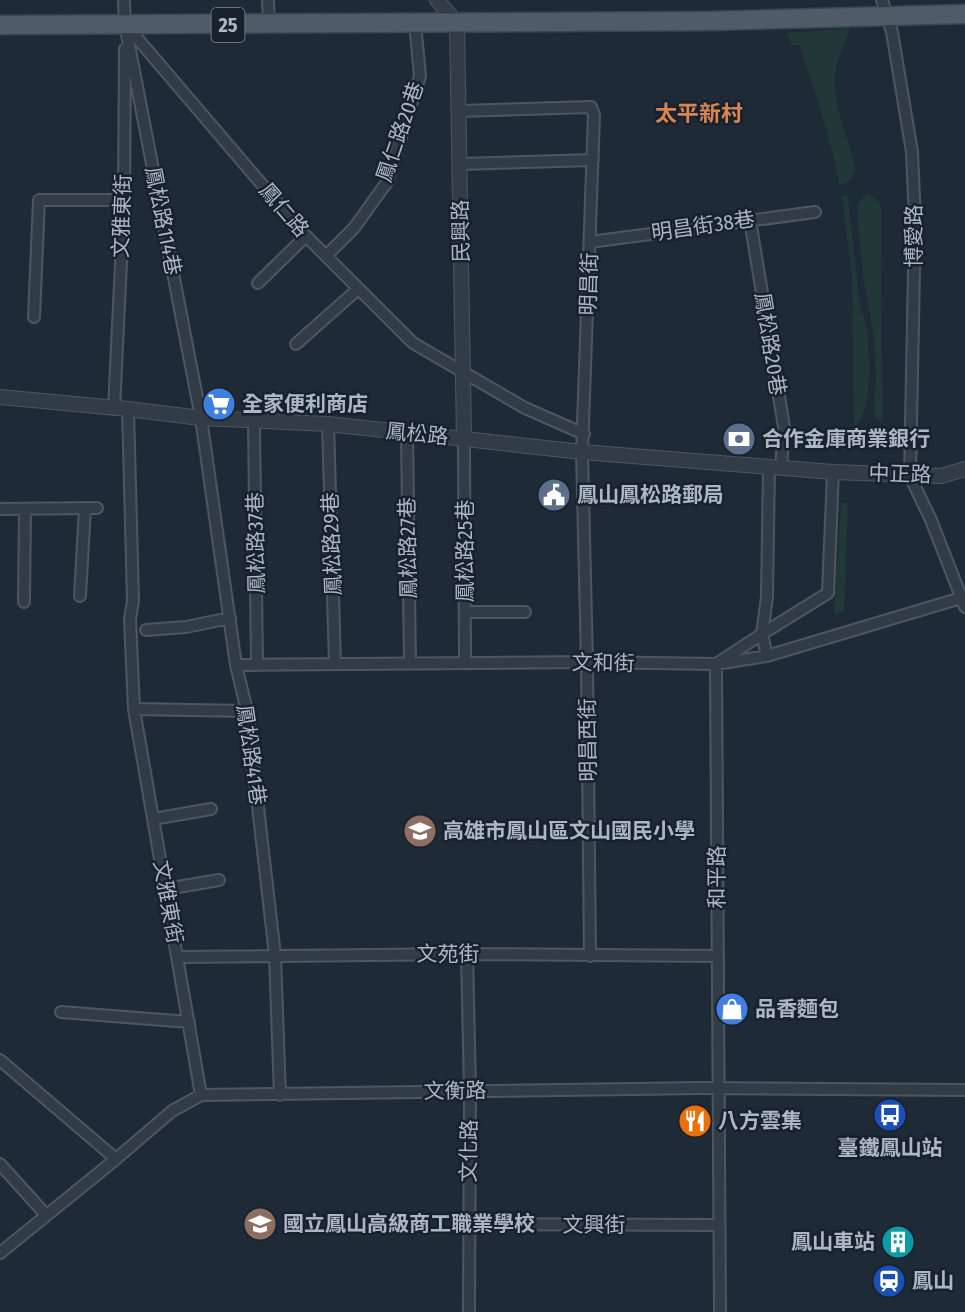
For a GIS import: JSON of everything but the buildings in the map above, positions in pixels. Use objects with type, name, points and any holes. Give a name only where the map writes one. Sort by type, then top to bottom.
[{"type":"main road","name":"25","points":[[0,25],[723,21],[886,8],[965,14]]},
{"type":"street","points":[[124,0],[125,24]]},
{"type":"street","points":[[268,0],[269,25]]},
{"type":"street","points":[[437,0],[457,23]]},
{"type":"street","name":"博愛路","points":[[886,8],[912,152],[915,220],[910,476]]},
{"type":"street","name":"鳳仁路20巷","points":[[326,256],[354,228],[387,182],[420,76],[415,23]]},
{"type":"street","name":"民興路","points":[[457,23],[464,439]]},
{"type":"street","name":"文雅東街","points":[[125,24],[121,409],[133,600],[130,620],[134,709],[201,1095]]},
{"type":"street","name":"鳳仁路","points":[[125,24],[306,236],[413,343],[525,408],[584,434]]},
{"type":"street","name":"鳳松路114巷","points":[[125,24],[201,418]]},
{"type":"street","name":"明昌街","points":[[459,111],[591,107],[594,115],[582,453]]},
{"type":"street","points":[[460,164],[593,160]]},
{"type":"street","points":[[34,317],[39,200],[124,200]]},
{"type":"street","name":"明昌街38巷","points":[[590,242],[815,212]]},
{"type":"street","name":"鳳松路20巷","points":[[750,220],[784,428],[775,467]]},
{"type":"street","points":[[258,284],[306,236]]},
{"type":"street","points":[[296,344],[358,290]]},
{"type":"street","name":"鳳松路","points":[[0,397],[201,418],[328,424],[582,453],[833,472]]},
{"type":"street","name":"鳳松路41巷","points":[[201,418],[236,665],[247,711],[275,955],[280,1095]]},
{"type":"street","name":"鳳松路37巷","points":[[254,422],[257,665]]},
{"type":"street","name":"鳳松路29巷","points":[[328,424],[335,664]]},
{"type":"street","name":"鳳松路27巷","points":[[407,433],[410,664]]},
{"type":"street","name":"鳳松路25巷","points":[[464,439],[465,663]]},
{"type":"street","name":"明昌西街","points":[[582,453],[588,662],[590,956]]},
{"type":"street","points":[[767,656],[762,634],[767,597],[775,467]]},
{"type":"street","name":"中正路","points":[[833,472],[941,476],[965,469]]},
{"type":"street","points":[[716,664],[828,593],[833,472]]},
{"type":"street","points":[[910,476],[931,520],[963,603]]},
{"type":"street","points":[[80,596],[85,508]]},
{"type":"street","points":[[0,509],[97,508]]},
{"type":"street","points":[[24,602],[25,509]]},
{"type":"street","name":"文和街","points":[[236,665],[588,662],[716,664],[767,656],[963,603]]},
{"type":"street","points":[[465,612],[525,612]]},
{"type":"street","points":[[146,630],[186,627],[230,618]]},
{"type":"street","name":"和平路","points":[[716,664],[720,1312]]},
{"type":"street","points":[[134,709],[247,711]]},
{"type":"street","points":[[153,819],[211,809]]},
{"type":"street","points":[[166,889],[219,880]]},
{"type":"street","name":"文苑街","points":[[178,957],[467,954],[717,956]]},
{"type":"street","name":"文化路","points":[[467,954],[470,1090],[469,1312]]},
{"type":"street","points":[[61,1012],[189,1022]]},
{"type":"street","points":[[0,1060],[116,1159]]},
{"type":"street","name":"文衡路","points":[[0,1254],[172,1111],[201,1095],[720,1088],[965,1090]]},
{"type":"street","points":[[0,1164],[46,1215]]},
{"type":"street","name":"文興街","points":[[468,1224],[719,1225]]},
{"type":"green space","points":[[850,28],[837,64],[835,82],[838,107],[856,170],[850,181],[841,185],[822,114],[799,45],[792,45],[787,33]]},
{"type":"green space","points":[[869,194],[879,202],[882,210],[883,419],[880,422],[875,417],[874,411],[876,374],[874,337],[864,282],[857,205],[864,196]]},
{"type":"green space","points":[[842,196],[847,196],[848,199],[860,301],[869,354],[867,397],[860,420],[854,426],[852,280]]},
{"type":"green space","points":[[841,502],[848,504],[844,611],[834,615]]},
{"type":"place","name":"全家便利商店","points":[[219,404]]},
{"type":"place","name":"合作金庫商業銀行","points":[[739,439]]},
{"type":"place","name":"鳳山鳳松路郵局","points":[[554,495]]},
{"type":"place","name":"高雄市鳳山區文山國民小學","points":[[420,831]]},
{"type":"place","name":"品香麵包","points":[[732,1009]]},
{"type":"place","name":"臺鐵鳳山站","points":[[890,1115]]},
{"type":"place","name":"八方雲集","points":[[695,1121]]},
{"type":"place","name":"國立鳳山高級商工職業學校","points":[[260,1224]]},
{"type":"place","name":"鳳山車站","points":[[898,1242]]},
{"type":"place","name":"鳳山","points":[[889,1281]]},
{"type":"district","name":"太平新村","points":[[699,113]]}]
